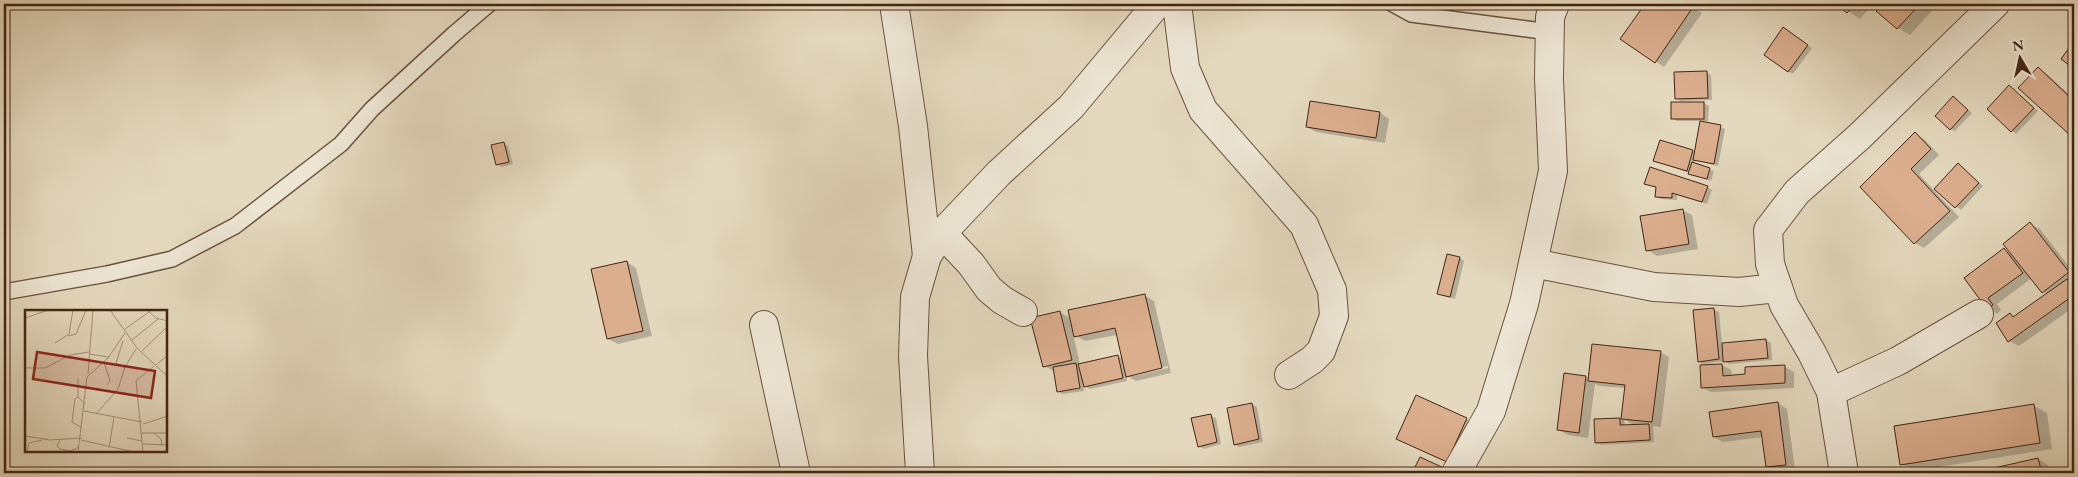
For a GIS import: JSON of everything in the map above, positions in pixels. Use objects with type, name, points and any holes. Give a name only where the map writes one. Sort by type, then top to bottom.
[{"type":"street","points":[[894,4],[913,126],[927,256]]},
{"type":"street","points":[[920,473],[913,356],[914,307],[915,297],[927,256],[942,233],[999,173],[1071,107],[1157,4]]},
{"type":"street","points":[[1177,4],[1185,68],[1202,110],[1304,225],[1332,290],[1334,316],[1321,351],[1312,360],[1288,375]]},
{"type":"street","points":[[1456,473],[1491,411],[1524,304],[1553,172],[1549,79],[1550,17],[1555,4]]},
{"type":"street","points":[[1844,473],[1831,392],[1812,353],[1784,305],[1770,264],[1768,230],[1797,192],[1860,136],[1995,4]]},
{"type":"street","points":[[942,233],[971,264],[989,288],[1002,300],[1023,312]]},
{"type":"street","points":[[1533,263],[1654,288],[1739,292],[1778,288]]},
{"type":"street","points":[[1831,392],[1898,361],[1979,314]]},
{"type":"street","points":[[764,325],[796,473]]},
{"type":"lane","points":[[4,292],[106,274],[172,259],[235,226],[341,144],[372,109],[489,4]]},
{"type":"lane","points":[[1393,4],[1410,14],[1550,32]]},
{"type":"building","points":[[1645,4],[1688,4],[1693,7],[1655,63],[1620,39]]},
{"type":"building","points":[[1836,4],[1855,4],[1847,13]]},
{"type":"building","points":[[1882,4],[1920,4],[1897,29],[1876,11]]},
{"type":"building","points":[[1783,27],[1808,45],[1788,72],[1764,55]]},
{"type":"building","points":[[2074,41],[2074,69],[2061,59]]},
{"type":"building","points":[[2038,67],[2074,101],[2074,133],[2071,136],[2018,88]]},
{"type":"building","points":[[1707,71],[1708,98],[1675,99],[1674,72]]},
{"type":"building","points":[[2009,85],[2034,108],[2011,132],[1987,109]]},
{"type":"building","points":[[1953,96],[1968,110],[1950,130],[1935,116]]},
{"type":"building","points":[[1310,101],[1380,112],[1376,138],[1306,127]]},
{"type":"building","points":[[1671,102],[1704,102],[1704,119],[1671,119]]},
{"type":"building","points":[[1700,121],[1721,125],[1714,164],[1693,160]]},
{"type":"building","points":[[1915,132],[1931,149],[1911,169],[1950,211],[1914,244],[1860,187]]},
{"type":"building","points":[[1660,140],[1693,150],[1687,171],[1653,161]]},
{"type":"building","points":[[504,142],[509,162],[496,165],[491,145]]},
{"type":"building","points":[[1692,162],[1710,168],[1707,179],[1688,174]]},
{"type":"building","points":[[1958,163],[1979,183],[1955,208],[1934,189]]},
{"type":"building","points":[[1650,167],[1708,186],[1702,202],[1672,193],[1672,198],[1655,197],[1656,187],[1644,184]]},
{"type":"building","points":[[1683,209],[1689,244],[1646,251],[1640,216]]},
{"type":"building","points":[[2030,222],[2069,272],[2042,293],[2003,244]]},
{"type":"building","points":[[2004,248],[2023,273],[1988,298],[1993,305],[1987,309],[1964,278]]},
{"type":"building","points":[[1447,254],[1460,257],[1450,297],[1437,294]]},
{"type":"building","points":[[627,261],[643,331],[607,339],[591,269]]},
{"type":"building","points":[[2067,279],[2074,288],[2074,295],[2008,342],[1996,323],[2010,313],[2013,317]]},
{"type":"building","points":[[1145,294],[1162,368],[1126,377],[1115,328],[1074,337],[1068,310]]},
{"type":"building","points":[[1714,308],[1719,359],[1698,362],[1693,310]]},
{"type":"building","points":[[1060,311],[1072,360],[1043,367],[1030,318]]},
{"type":"building","points":[[1766,339],[1768,358],[1723,362],[1722,343]]},
{"type":"building","points":[[1592,344],[1661,351],[1652,422],[1621,419],[1625,385],[1588,381]]},
{"type":"building","points":[[1118,355],[1123,378],[1084,387],[1078,364]]},
{"type":"building","points":[[1076,363],[1080,388],[1057,392],[1053,367]]},
{"type":"building","points":[[1722,364],[1723,376],[1745,374],[1745,367],[1785,365],[1785,383],[1701,388],[1700,365]]},
{"type":"building","points":[[1564,373],[1586,376],[1579,433],[1557,430]]},
{"type":"building","points":[[1416,395],[1467,418],[1447,462],[1396,439]]},
{"type":"building","points":[[1778,402],[1786,465],[1766,467],[1761,431],[1713,437],[1709,412]]},
{"type":"building","points":[[1252,403],[1259,439],[1234,445],[1227,408]]},
{"type":"building","points":[[2034,404],[2040,443],[1900,465],[1894,426]]},
{"type":"building","points":[[1211,414],[1217,442],[1198,447],[1191,418]]},
{"type":"building","points":[[1620,418],[1620,425],[1649,424],[1650,440],[1595,443],[1594,419]]},
{"type":"building","points":[[1420,457],[1446,469],[1444,473],[1412,473]]},
{"type":"building","points":[[2038,458],[2042,473],[1972,473]]}]
